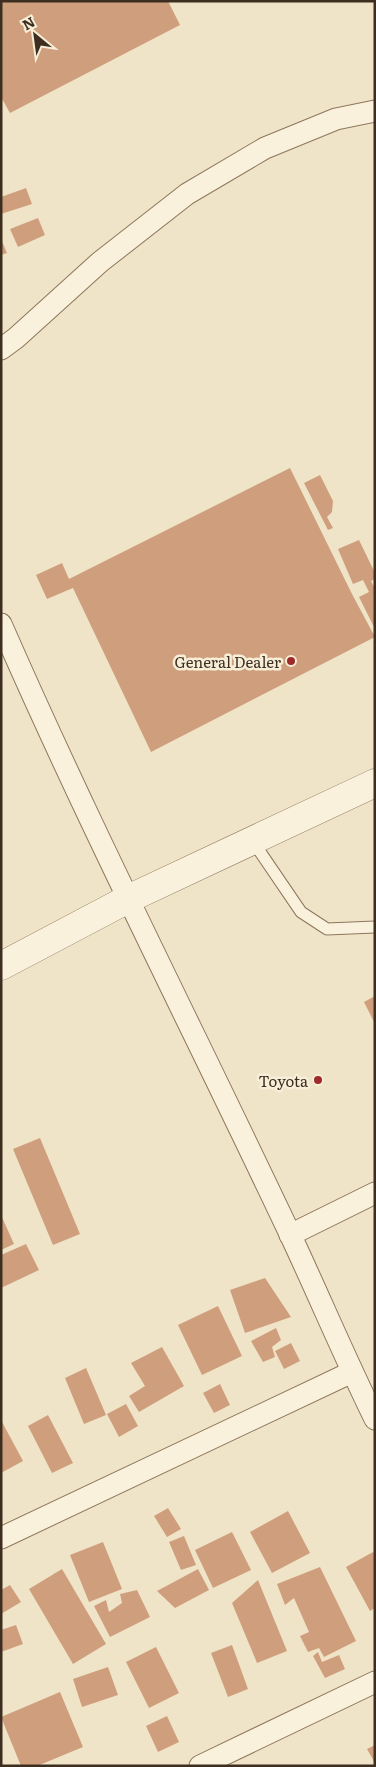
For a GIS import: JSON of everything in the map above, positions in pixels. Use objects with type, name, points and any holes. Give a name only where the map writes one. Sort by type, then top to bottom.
[{"type":"street","points":[[1,349],[16,338],[100,262],[187,194],[265,148],[336,119],[375,111]]},
{"type":"street","points":[[1,624],[128,899],[290,1235],[375,1419]]},
{"type":"street","points":[[1,966],[128,899],[375,782]]},
{"type":"street","points":[[290,1235],[375,1193]]},
{"type":"street","points":[[1,1538],[352,1372]]},
{"type":"street","points":[[200,1766],[375,1682]]},
{"type":"lane","points":[[252,840],[301,912],[327,928],[375,927]]},
{"type":"building","points":[[1,1],[168,1],[180,25],[10,113],[1,97]]},
{"type":"building","points":[[26,188],[32,204],[1,214],[1,197]]},
{"type":"building","points":[[38,218],[45,235],[18,247],[10,229]]},
{"type":"building","points":[[1,239],[7,253],[1,255]]},
{"type":"building","points":[[290,468],[375,637],[151,752],[73,588],[47,599],[36,575],[62,563],[69,579]]},
{"type":"building","points":[[320,475],[333,501],[332,512],[327,517],[333,528],[328,530],[304,483]]},
{"type":"building","points":[[359,540],[375,573],[375,579],[371,581],[375,589],[375,629],[359,597],[369,592],[363,580],[353,584],[338,549]]},
{"type":"building","points":[[375,996],[375,1024],[364,1002]]},
{"type":"building","points":[[40,1138],[80,1234],[53,1245],[13,1149]]},
{"type":"building","points":[[1,1215],[14,1244],[1,1250]]},
{"type":"building","points":[[26,1244],[39,1270],[1,1288],[1,1255]]},
{"type":"building","points":[[265,1278],[291,1317],[245,1333],[230,1290]]},
{"type":"building","points":[[218,1306],[242,1356],[202,1375],[178,1325]]},
{"type":"building","points":[[276,1328],[281,1340],[272,1347],[275,1357],[263,1362],[251,1341]]},
{"type":"building","points":[[291,1343],[300,1361],[284,1369],[275,1351]]},
{"type":"building","points":[[162,1347],[184,1386],[139,1412],[129,1396],[145,1386],[131,1363]]},
{"type":"building","points":[[86,1368],[106,1415],[84,1424],[65,1378]]},
{"type":"building","points":[[220,1384],[230,1405],[214,1413],[203,1393]]},
{"type":"building","points":[[126,1404],[138,1426],[119,1437],[107,1414]]},
{"type":"building","points":[[48,1415],[73,1463],[52,1473],[28,1426]]},
{"type":"building","points":[[1,1420],[23,1461],[1,1473]]},
{"type":"building","points":[[168,1508],[181,1529],[167,1537],[154,1516]]},
{"type":"building","points":[[288,1511],[310,1553],[272,1573],[250,1532]]},
{"type":"building","points":[[232,1532],[251,1570],[213,1588],[195,1550]]},
{"type":"building","points":[[184,1536],[196,1565],[181,1570],[169,1542]]},
{"type":"building","points":[[103,1542],[122,1589],[89,1602],[70,1555]]},
{"type":"building","points":[[373,1552],[375,1555],[375,1608],[370,1611],[346,1567]]},
{"type":"building","points":[[320,1567],[356,1641],[324,1657],[319,1648],[308,1652],[300,1636],[309,1632],[294,1598],[285,1605],[277,1584]]},
{"type":"building","points":[[62,1569],[106,1644],[73,1664],[29,1589]]},
{"type":"building","points":[[198,1569],[209,1590],[175,1608],[157,1591]]},
{"type":"building","points":[[258,1580],[287,1651],[257,1663],[232,1603]]},
{"type":"building","points":[[10,1585],[21,1602],[1,1614],[1,1590]]},
{"type":"building","points":[[137,1590],[150,1617],[110,1637],[94,1606],[106,1600],[109,1612],[122,1603],[120,1594]]},
{"type":"building","points":[[16,1625],[23,1644],[1,1652],[1,1630]]},
{"type":"building","points":[[232,1645],[248,1689],[228,1697],[211,1653]]},
{"type":"building","points":[[156,1647],[179,1693],[149,1708],[126,1662]]},
{"type":"building","points":[[318,1652],[322,1662],[339,1655],[345,1669],[325,1678],[313,1656]]},
{"type":"building","points":[[108,1667],[118,1695],[82,1707],[73,1679]]},
{"type":"building","points":[[60,1692],[83,1747],[37,1766],[21,1766],[1,1717]]},
{"type":"building","points":[[167,1716],[179,1742],[158,1752],[146,1726]]},
{"type":"building","points":[[375,1745],[375,1763],[367,1749]]},
{"type":"place","name":"General Dealer","points":[[291,661]]},
{"type":"place","name":"Toyota","points":[[318,1080]]}]
